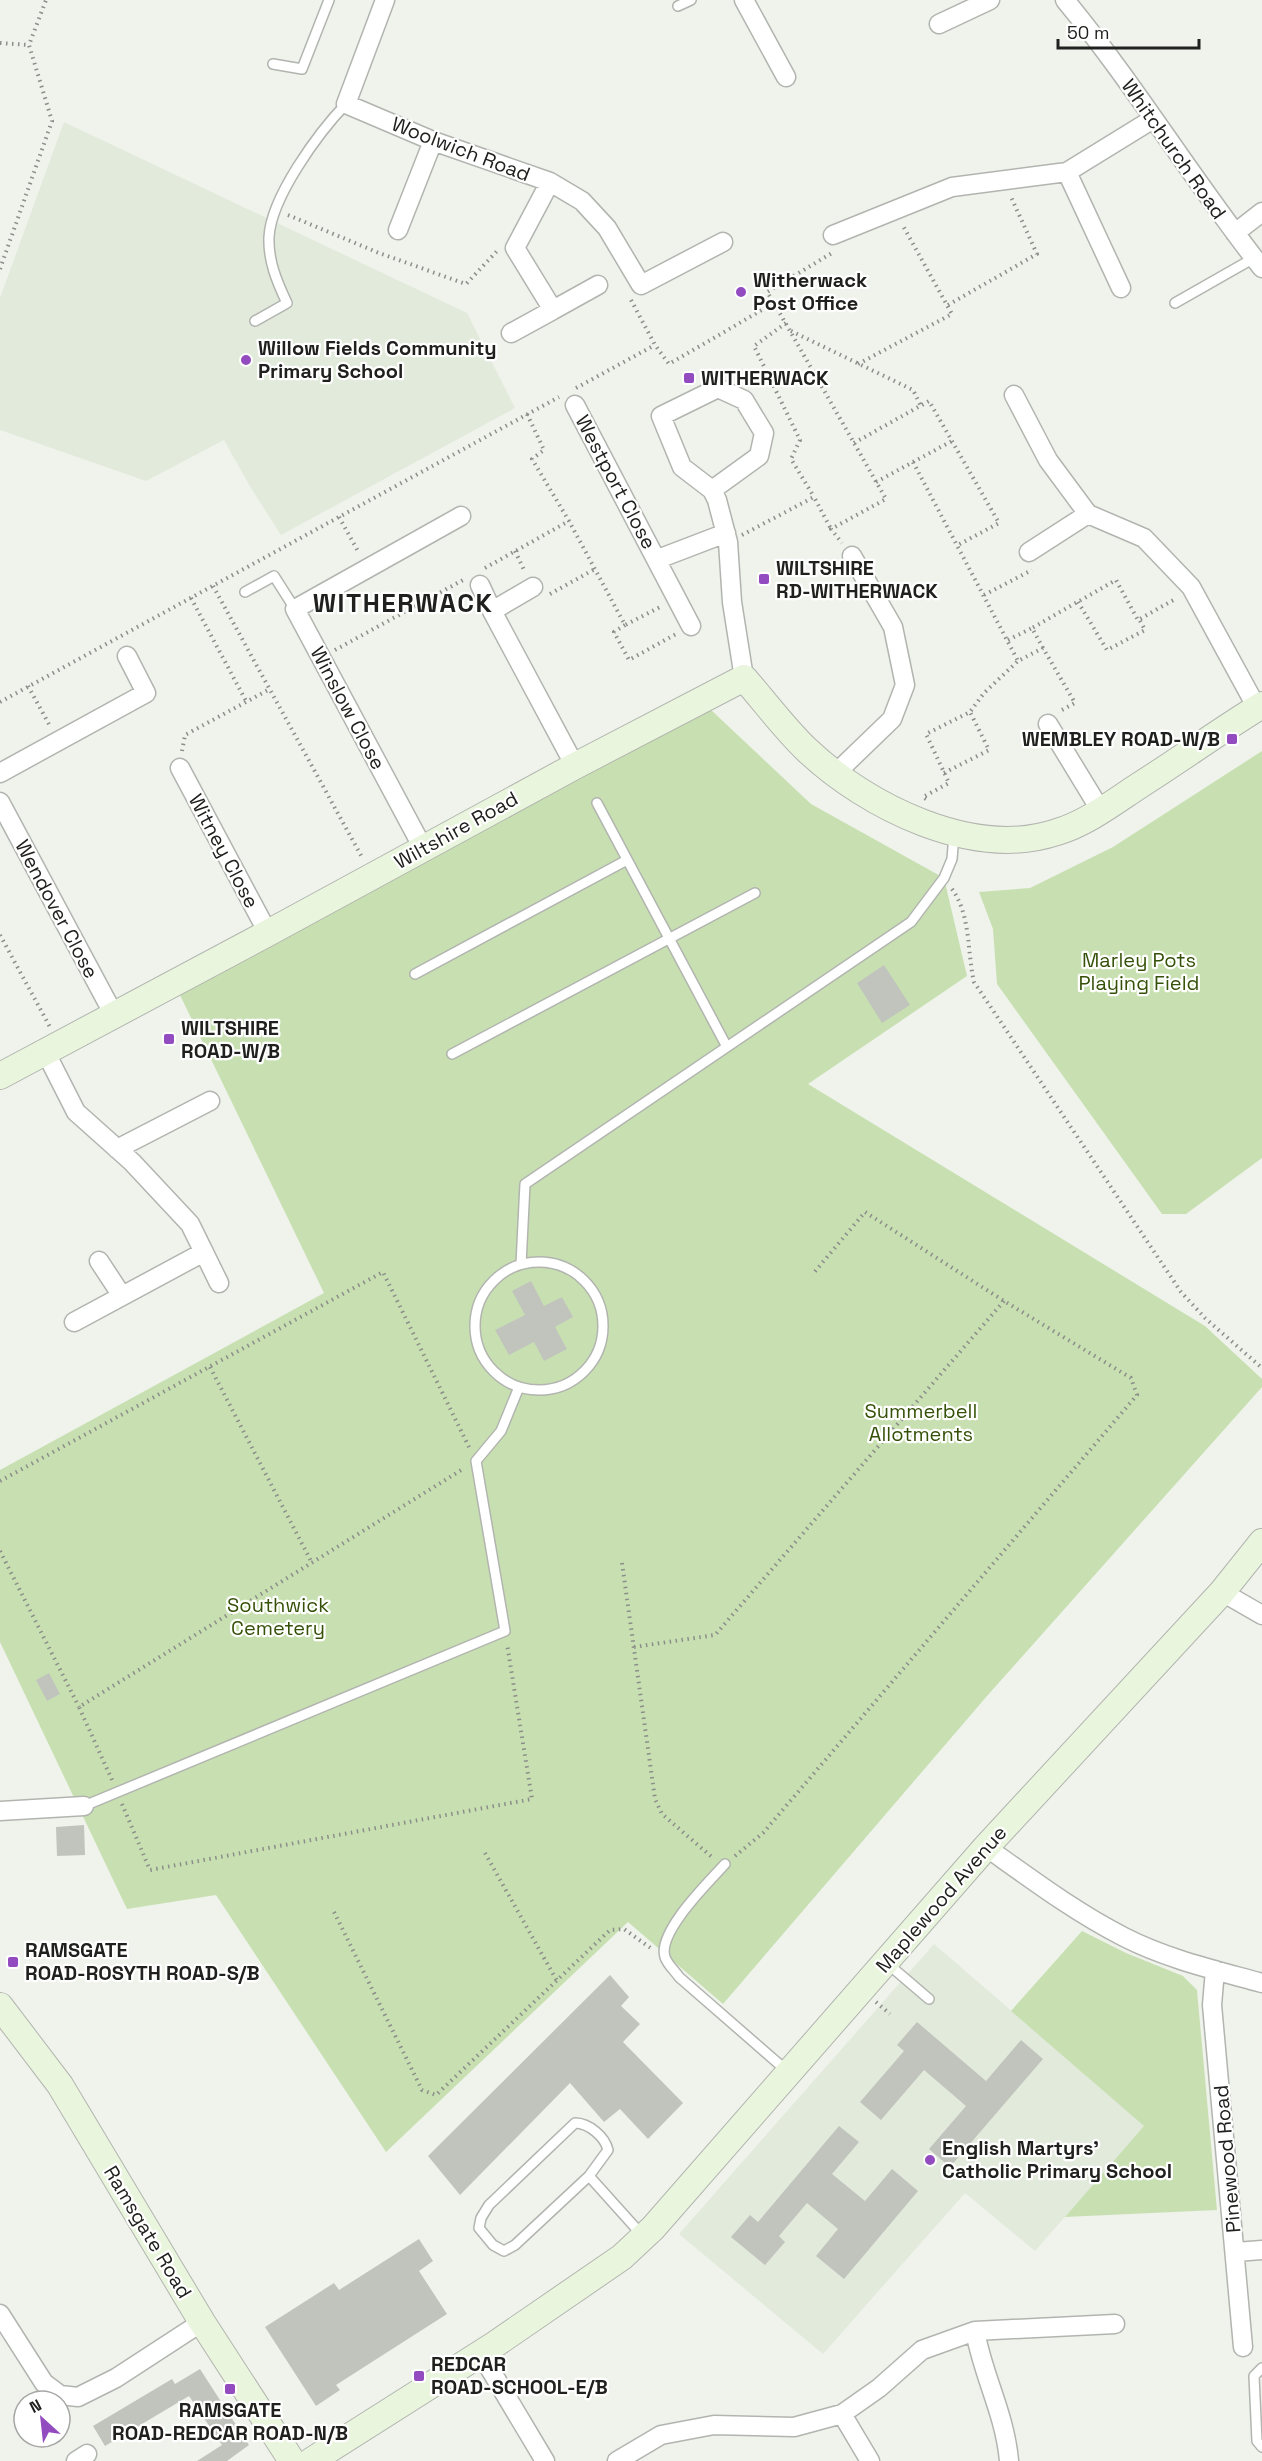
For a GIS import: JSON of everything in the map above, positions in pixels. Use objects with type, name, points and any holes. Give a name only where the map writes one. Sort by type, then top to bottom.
[{"type":"street","points":[[346,104],[385,0]]},
{"type":"street","points":[[744,0],[786,77]]},
{"type":"street","points":[[939,24],[990,0]]},
{"type":"street","name":"Whitchurch Road","points":[[1065,0],[1102,45],[1234,233],[1258,263]]},
{"type":"street","name":"Woolwich Road","points":[[346,104],[433,141],[550,182],[582,201],[607,228],[639,281]]},
{"type":"street","points":[[833,235],[952,187],[1067,172],[1153,119]]},
{"type":"street","points":[[398,230],[433,141]]},
{"type":"street","points":[[1067,172],[1121,288]]},
{"type":"street","points":[[550,182],[515,248],[552,310]]},
{"type":"street","points":[[1234,233],[1262,212]]},
{"type":"street","points":[[639,281],[723,242]]},
{"type":"street","points":[[511,333],[598,285]]},
{"type":"street","points":[[712,490],[759,456],[764,433],[744,400],[718,388],[661,416],[682,467],[712,490],[717,500],[727,537],[732,602],[744,678],[807,750],[875,801],[926,823],[954,832],[1006,841],[1056,833],[1101,811],[1259,707],[1192,589],[1144,538],[1088,514],[1048,460],[1014,395]]},
{"type":"street","name":"Westport Close","points":[[575,405],[658,559],[691,626]]},
{"type":"street","points":[[1029,552],[1088,514]]},
{"type":"street","points":[[295,609],[461,516]]},
{"type":"street","name":"Westport Close","points":[[658,559],[727,537]]},
{"type":"street","points":[[836,773],[892,718],[905,686],[893,627],[852,556]]},
{"type":"street","points":[[476,578],[575,766]]},
{"type":"street","points":[[492,611],[533,587]]},
{"type":"street","name":"Winslow Close","points":[[295,609],[423,848]]},
{"type":"street","points":[[0,773],[146,693],[127,656]]},
{"type":"street","name":"Wiltshire Road","points":[[0,1076],[575,766],[744,678]]},
{"type":"street","points":[[1048,724],[1101,811]]},
{"type":"street","name":"Witney Close","points":[[180,768],[268,933]]},
{"type":"street","name":"Wendover Close","points":[[0,802],[114,1015]]},
{"type":"street","points":[[53,1049],[76,1112],[117,1149],[190,1224],[219,1283]]},
{"type":"street","points":[[117,1149],[210,1101]]},
{"type":"street","points":[[74,1322],[204,1252]]},
{"type":"street","points":[[99,1261],[122,1296]]},
{"type":"street","name":"Maplewood Avenue","points":[[311,2461],[482,2354],[622,2257],[643,2237],[986,1847],[1222,1592],[1262,1542]]},
{"type":"street","points":[[1222,1592],[1262,1615]]},
{"type":"street","points":[[0,1811],[84,1806]]},
{"type":"street","points":[[986,1847],[1082,1914],[1125,1938],[1170,1957],[1262,1983]]},
{"type":"street","name":"Pinewood Road","points":[[1215,1970],[1212,2005],[1243,2347]]},
{"type":"street","name":"Ramsgate Road","points":[[0,2006],[60,2085],[202,2322],[292,2461]]},
{"type":"street","points":[[1236,2252],[1262,2250]]},
{"type":"street","points":[[0,2314],[44,2383],[60,2395],[78,2397],[116,2378],[202,2322]]},
{"type":"street","points":[[617,2461],[661,2435],[714,2425],[794,2427],[842,2414],[879,2388],[922,2350],[975,2331],[1115,2324]]},
{"type":"street","points":[[975,2331],[979,2352],[992,2384],[1007,2437],[1009,2461]]},
{"type":"street","points":[[482,2354],[545,2461]]},
{"type":"street","points":[[842,2414],[870,2461]]},
{"type":"lane","points":[[273,64],[302,69],[329,0]]},
{"type":"lane","points":[[678,6],[691,0]]},
{"type":"lane","points":[[255,321],[287,303],[277,281],[270,250],[270,228],[276,210],[310,146],[346,104]]},
{"type":"lane","points":[[1175,303],[1258,263]]},
{"type":"lane","points":[[245,592],[274,576],[295,609]]},
{"type":"lane","points":[[597,803],[728,1047]]},
{"type":"lane","points":[[522,1264],[525,1184],[911,922],[944,878],[952,859],[954,832]]},
{"type":"lane","points":[[415,974],[627,860]]},
{"type":"lane","points":[[452,1054],[755,893]]},
{"type":"lane","points":[[543,1262],[564,1266],[582,1278],[596,1296],[603,1316],[602,1338],[595,1358],[581,1375],[562,1386],[541,1390],[519,1387],[501,1378],[487,1363],[478,1345],[475,1325],[478,1305],[488,1287],[503,1273],[522,1264],[543,1262]]},
{"type":"lane","points":[[84,1806],[505,1631],[476,1461],[501,1431],[519,1387]]},
{"type":"lane","points":[[724,1865],[672,1927],[664,1942],[665,1958],[679,1977],[789,2073]]},
{"type":"lane","points":[[886,1962],[929,1999]]},
{"type":"lane","points":[[575,2123],[582,2123],[590,2127],[607,2144],[609,2150],[589,2176],[515,2245],[504,2251],[494,2245],[479,2229],[481,2218],[489,2205],[575,2123]]},
{"type":"lane","points":[[589,2176],[643,2237]]},
{"type":"lane","points":[[1262,2368],[1254,2376],[1257,2441],[1262,2446]]},
{"type":"path","points":[[0,269],[52,121],[29,45],[46,0]]},
{"type":"path","points":[[0,43],[29,45]]},
{"type":"path","points":[[948,305],[1037,254],[1004,180]]},
{"type":"path","points":[[276,210],[378,253],[466,284],[502,246],[515,248]]},
{"type":"path","points":[[858,363],[952,314],[895,210]]},
{"type":"path","points":[[831,529],[886,499],[767,292],[842,247],[833,235]]},
{"type":"path","points":[[639,281],[624,286],[655,345],[669,364],[774,303]]},
{"type":"path","points":[[786,323],[754,346],[800,440],[791,459],[831,529],[852,556]]},
{"type":"path","points":[[790,331],[913,390],[921,406]]},
{"type":"path","points":[[0,702],[655,345]]},
{"type":"path","points":[[854,443],[929,401],[999,523],[958,545]]},
{"type":"path","points":[[527,414],[544,450],[532,459],[569,521],[625,625]]},
{"type":"path","points":[[876,482],[952,441]]},
{"type":"path","points":[[913,462],[1018,661]]},
{"type":"path","points":[[727,537],[814,497]]},
{"type":"path","points":[[339,517],[368,568]]},
{"type":"path","points":[[321,657],[476,578],[569,521]]},
{"type":"path","points":[[984,595],[1041,565],[1029,552]]},
{"type":"path","points":[[1008,640],[1116,580],[1145,630],[1107,650],[1078,602]]},
{"type":"path","points":[[213,586],[372,876]]},
{"type":"path","points":[[1139,619],[1192,589]]},
{"type":"path","points":[[191,598],[246,701]]},
{"type":"path","points":[[678,598],[614,632],[629,660],[691,626]]},
{"type":"path","points":[[1032,628],[1074,703],[1046,718],[1048,724]]},
{"type":"path","points":[[926,823],[932,803],[923,797],[949,783],[926,734],[970,712],[984,693],[1018,661],[1043,648]]},
{"type":"path","points":[[28,686],[58,741]]},
{"type":"path","points":[[180,768],[184,735],[270,689]]},
{"type":"path","points":[[944,773],[989,750],[970,712]]},
{"type":"path","points":[[944,878],[957,896],[967,924],[968,957],[974,982],[1181,1292],[1205,1318],[1262,1368]]},
{"type":"path","points":[[0,935],[53,1049]]},
{"type":"path","points":[[622,1563],[656,1798],[662,1814],[724,1865],[763,1833],[1137,1395],[1131,1378],[1004,1302],[865,1212],[812,1275]]},
{"type":"path","points":[[0,1481],[383,1272],[476,1461],[79,1707]]},
{"type":"path","points":[[634,1647],[715,1635],[1004,1302]]},
{"type":"path","points":[[210,1367],[312,1563]]},
{"type":"path","points":[[0,1551],[79,1707],[150,1870],[532,1799],[505,1631]]},
{"type":"path","points":[[485,1853],[556,1981]]},
{"type":"path","points":[[334,1912],[422,2090],[436,2095],[610,1930],[624,1929],[665,1958]]},
{"type":"shaded area","name":"Willow Fields Community Primary School","points":[[64,122],[467,313],[515,408],[281,535],[224,440],[146,481],[0,430],[0,298]]},
{"type":"shaded area","name":"English Martyrs' Catholic Primary School","points":[[934,1944],[1145,2126],[1035,2251],[965,2193],[823,2354],[679,2234]]},
{"type":"green space","points":[[710,709],[811,804],[944,878],[967,976],[808,1084],[1205,1326],[1262,1379],[1262,1387],[987,1696],[723,2004],[628,1922],[386,2152],[216,1895],[127,1909],[0,1642],[0,1470],[324,1293],[179,993]]},
{"type":"green space","name":"Marley Pots Playing Field","points":[[1262,751],[1262,1158],[1186,1214],[1162,1214],[997,984],[993,929],[979,892],[1030,888],[1113,847]]},
{"type":"green space","points":[[1082,1931],[1126,1953],[1183,1976],[1197,1990],[1217,2210],[1065,2217],[1144,2126],[1011,2011]]},
{"type":"building","points":[[884,965],[910,1005],[882,1023],[857,983]]},
{"type":"building","points":[[531,1281],[544,1306],[562,1297],[573,1317],[555,1327],[567,1349],[544,1361],[534,1342],[509,1355],[495,1330],[525,1315],[512,1291]]},
{"type":"building","points":[[49,1673],[60,1694],[47,1701],[36,1680]]},
{"type":"building","points":[[84,1825],[85,1855],[57,1856],[56,1827]]},
{"type":"building","points":[[610,1975],[629,1997],[621,2006],[640,2024],[623,2042],[683,2103],[648,2139],[620,2109],[604,2122],[570,2083],[460,2195],[428,2156]]},
{"type":"building","points":[[917,2022],[986,2081],[1021,2040],[1043,2059],[950,2167],[929,2149],[966,2106],[924,2070],[881,2120],[860,2102],[904,2051],[897,2045]]},
{"type":"building","points":[[839,2126],[859,2142],[832,2174],[865,2201],[892,2169],[918,2191],[844,2279],[816,2256],[838,2229],[807,2203],[779,2236],[785,2242],[765,2265],[731,2237],[750,2215],[758,2222]]},
{"type":"building","points":[[419,2239],[433,2261],[419,2271],[447,2314],[336,2385],[340,2390],[316,2406],[265,2327],[334,2283],[339,2290]]},
{"type":"building","points":[[200,2369],[249,2445],[227,2461],[197,2461],[222,2445],[189,2396],[105,2446],[93,2426],[172,2379],[175,2384]]},
{"type":"place","name":"Witherwack Post Office","points":[[741,292]]},
{"type":"place","name":"Willow Fields Community Primary School","points":[[246,360]]},
{"type":"place","name":"WITHERWACK","points":[[689,378]]},
{"type":"place","name":"WILTSHIRE RD-WITHERWACK","points":[[764,579]]},
{"type":"place","name":"WEMBLEY ROAD-W/B","points":[[1232,739]]},
{"type":"place","name":"WILTSHIRE ROAD-W/B","points":[[169,1039]]},
{"type":"place","name":"RAMSGATE ROAD-ROSYTH ROAD-S/B","points":[[13,1962]]},
{"type":"place","name":"English Martyrs' Catholic Primary School","points":[[930,2160]]},
{"type":"place","name":"REDCAR ROAD-SCHOOL-E/B","points":[[419,2376]]},
{"type":"place","name":"RAMSGATE ROAD-REDCAR ROAD-N/B","points":[[230,2389]]},
{"type":"district","name":"WITHERWACK","points":[[403,603]]},
{"type":"park label","name":"Summerbell Allotments","points":[[921,1422]]},
{"type":"park label","name":"Southwick Cemetery","points":[[278,1616]]}]
